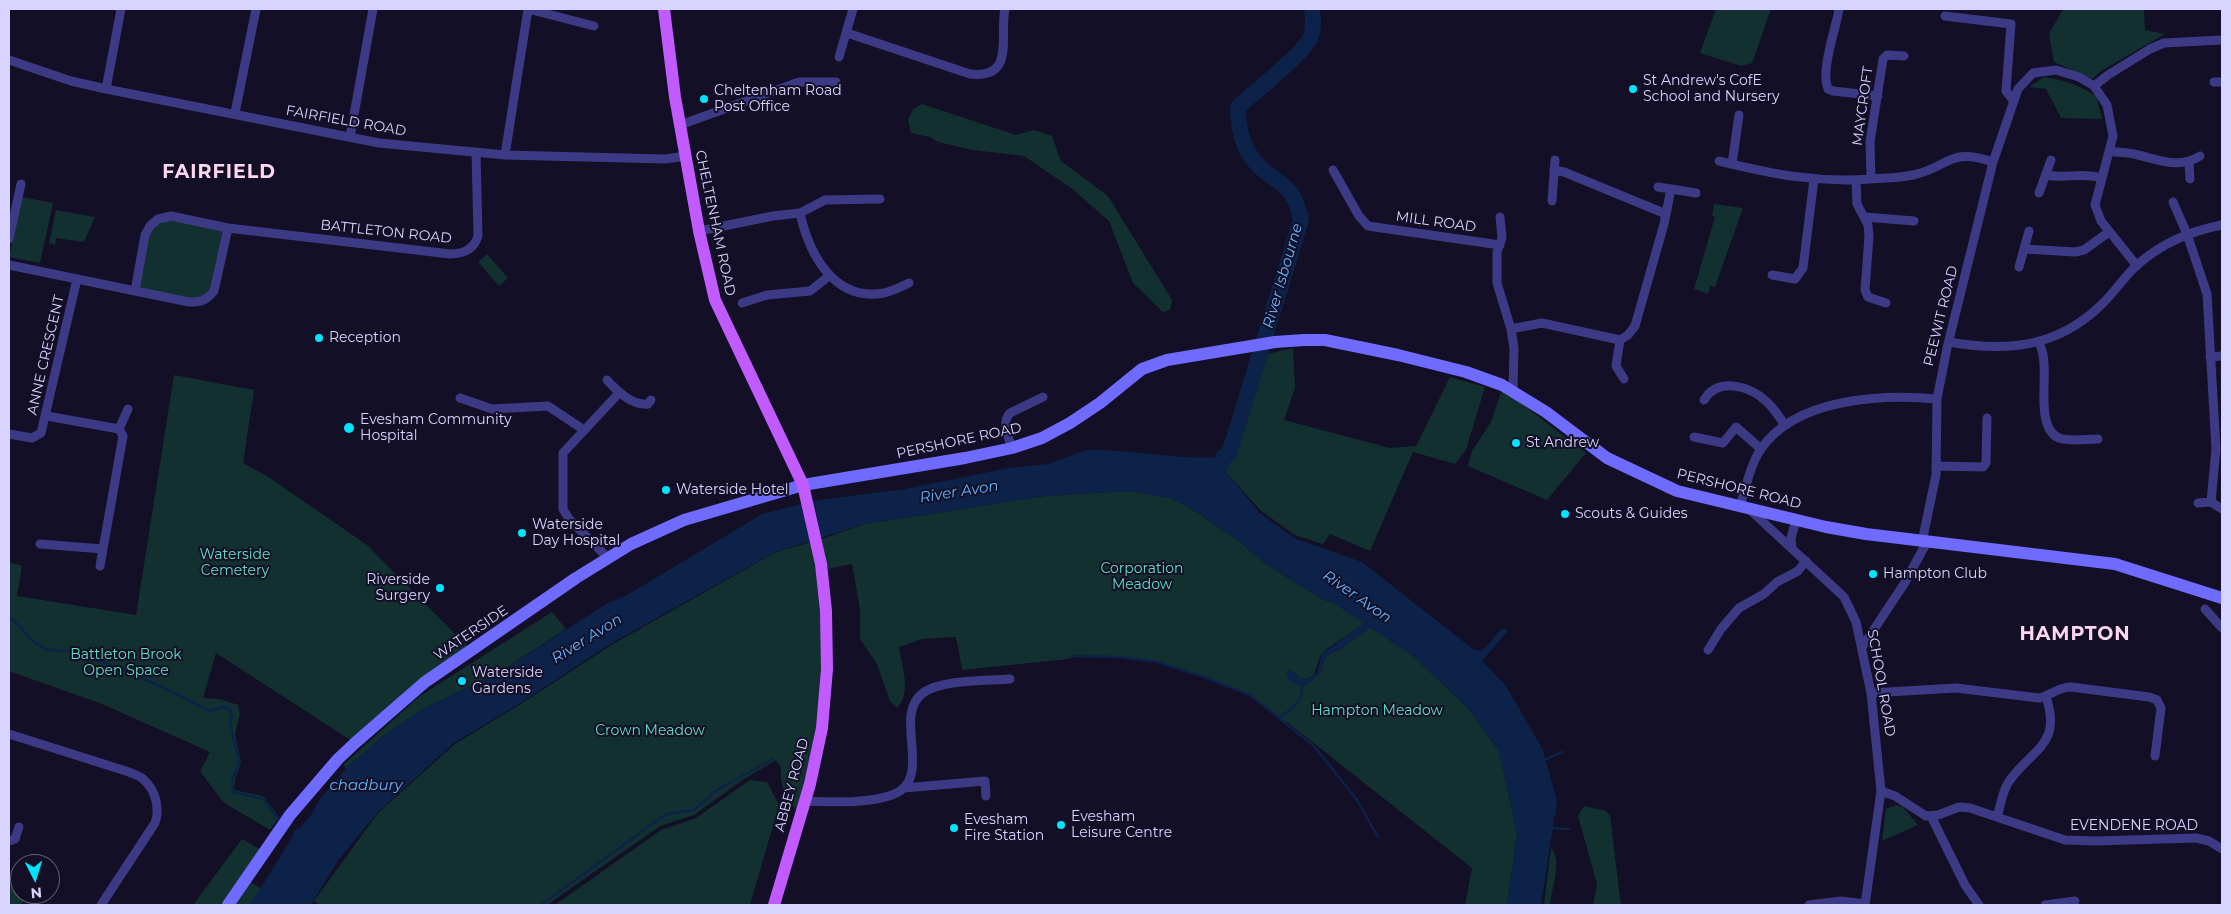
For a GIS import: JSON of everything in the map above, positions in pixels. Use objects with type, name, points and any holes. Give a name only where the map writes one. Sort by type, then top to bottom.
[{"type":"main road","name":"CHELTENHAM ROAD","points":[[664,9],[670,70],[707,269],[719,312],[803,488],[821,564],[826,611],[827,669]]},
{"type":"main road","name":"PERSHORE ROAD","points":[[803,488],[965,458],[1012,448],[1042,438],[1070,424],[1100,403],[1142,369],[1167,360],[1275,342],[1325,340],[1398,355],[1466,372],[1513,390],[1607,458],[1677,491],[1796,520],[1866,534],[2115,564],[2222,598]]},
{"type":"main road","name":"WATERSIDE","points":[[228,905],[290,815],[338,759],[425,682],[631,544],[684,520],[803,488]]},
{"type":"main road","name":"ABBEY ROAD","points":[[774,905],[804,801],[822,728],[827,669]]},
{"type":"street","points":[[106,89],[121,9]]},
{"type":"street","points":[[235,114],[256,9]]},
{"type":"street","points":[[350,137],[373,9]]},
{"type":"street","points":[[506,155],[528,9],[594,26]]},
{"type":"street","points":[[839,57],[853,9]]},
{"type":"street","points":[[846,33],[970,74],[985,74],[996,69],[1003,57],[1006,9]]},
{"type":"street","points":[[1839,9],[1826,66],[1825,82],[1828,88],[1833,91],[1878,96]]},
{"type":"street","points":[[1945,16],[2012,24],[2006,91],[2013,100]]},
{"type":"street","points":[[2137,266],[2101,221],[2095,205],[2113,136],[2110,111],[2094,86],[2150,49],[2164,43],[2222,40]]},
{"type":"street","name":"MAYCROFT","points":[[1870,179],[1870,142],[1883,59],[1887,55],[1904,56]]},
{"type":"street","name":"FAIRFIELD ROAD","points":[[9,60],[63,78],[106,89],[350,137],[409,146],[506,155],[665,159],[686,156]]},
{"type":"street","name":"PEEWIT ROAD","points":[[1862,646],[1904,584],[1925,542],[1937,466],[1937,399],[1993,162],[2013,100],[2018,89],[2028,76],[2039,71],[2056,70],[2079,77],[2094,86]]},
{"type":"street","points":[[680,125],[799,82],[836,82]]},
{"type":"street","points":[[1732,164],[1739,115]]},
{"type":"street","points":[[2110,151],[2132,153],[2160,161],[2189,162],[2200,156]]},
{"type":"street","name":"BATTLETON ROAD","points":[[135,291],[145,235],[150,226],[158,219],[171,216],[228,228],[460,254],[468,250],[477,241],[478,236],[476,152]]},
{"type":"street","points":[[1719,161],[1767,173],[1837,181],[1914,175],[1954,157],[1962,156],[1993,162]]},
{"type":"street","points":[[1552,201],[1555,160]]},
{"type":"street","points":[[2039,193],[2051,160]]},
{"type":"street","points":[[2189,162],[2190,179]]},
{"type":"street","name":"MILL ROAD","points":[[1333,170],[1359,216],[1368,226],[1500,245]]},
{"type":"street","points":[[1554,170],[1564,172],[1666,214]]},
{"type":"street","points":[[2046,175],[2055,177],[2084,175],[2101,178]]},
{"type":"street","points":[[1772,275],[1796,279],[1803,268],[1814,179]]},
{"type":"street","points":[[1856,180],[1857,204],[1868,224],[1869,236],[1865,290],[1868,297],[1886,303]]},
{"type":"street","points":[[9,239],[20,184]]},
{"type":"street","points":[[1658,186],[1696,193]]},
{"type":"street","points":[[1511,329],[1542,323],[1620,340],[1628,335],[1635,326],[1666,214],[1671,189]]},
{"type":"street","points":[[699,231],[772,216],[800,213],[825,200],[880,199]]},
{"type":"street","points":[[2173,202],[2187,234],[2207,294],[2216,449],[2211,502]]},
{"type":"street","points":[[800,213],[805,234],[815,257],[829,276],[847,288],[865,294],[885,293],[910,283]]},
{"type":"street","points":[[1500,217],[1502,238],[1496,263],[1498,283],[1511,329],[1515,370],[1513,390]]},
{"type":"street","points":[[1864,217],[1914,221]]},
{"type":"street","points":[[1949,342],[1984,348],[1999,348],[2040,342],[2062,334],[2082,322],[2102,305],[2137,266],[2167,243],[2187,234],[2222,225]]},
{"type":"street","points":[[9,265],[189,302],[200,302],[208,299],[214,291],[228,228]]},
{"type":"street","points":[[2019,267],[2029,231]]},
{"type":"street","points":[[2025,249],[2075,252],[2084,250],[2109,232]]},
{"type":"street","points":[[742,303],[767,295],[810,291],[829,276]]},
{"type":"street","name":"ANNE CRESCENT","points":[[9,434],[32,438],[42,433],[77,279]]},
{"type":"street","points":[[1620,340],[1616,366],[1624,379]]},
{"type":"street","points":[[2040,342],[2044,365],[2045,417],[2050,430],[2058,437],[2069,440],[2098,439]]},
{"type":"street","points":[[2210,357],[2222,356]]},
{"type":"street","points":[[607,380],[619,393],[637,403],[648,404],[651,400]]},
{"type":"street","points":[[1704,400],[1708,392],[1722,386],[1742,388],[1767,402],[1786,425]]},
{"type":"street","points":[[608,558],[569,519],[563,509],[563,453],[619,393]]},
{"type":"street","points":[[1012,448],[1006,433],[1007,417],[1010,413],[1043,397]]},
{"type":"street","points":[[460,398],[492,409],[548,406],[584,430]]},
{"type":"street","points":[[1744,508],[1761,449],[1786,425],[1819,409],[1856,401],[1887,398],[1937,399]]},
{"type":"street","points":[[119,429],[128,409]]},
{"type":"street","points":[[47,416],[119,429]]},
{"type":"street","points":[[1937,466],[1983,467],[1986,463],[1988,418]]},
{"type":"street","points":[[1694,437],[1723,443],[1736,427],[1761,449]]},
{"type":"street","points":[[100,566],[122,444],[123,436],[119,429]]},
{"type":"street","points":[[2198,503],[2211,502],[2222,509]]},
{"type":"street","name":"SCHOOL ROAD","points":[[1744,508],[1792,548],[1844,597],[1856,622],[1871,693],[1881,791],[1865,905]]},
{"type":"street","points":[[1792,548],[1791,538],[1796,520]]},
{"type":"street","points":[[40,544],[103,549]]},
{"type":"street","points":[[1708,650],[1721,629],[1739,608],[1764,594],[1777,582],[1798,570],[1806,561]]},
{"type":"street","points":[[2205,609],[2222,628]]},
{"type":"street","points":[[904,788],[913,766],[911,711],[915,700],[924,692],[936,686],[1010,679]]},
{"type":"street","points":[[1871,693],[1956,688],[2032,698],[2046,697],[2060,687],[2071,687],[2149,697],[2157,700],[2161,708],[2156,756]]},
{"type":"street","points":[[1997,817],[2010,780],[2048,738],[2050,722],[2046,697]]},
{"type":"street","points":[[9,734],[129,772],[144,779],[151,790],[157,802],[158,816],[155,823],[146,841],[101,905]]},
{"type":"street","points":[[804,801],[866,800],[892,795],[904,788],[985,782],[986,796]]},
{"type":"street","points":[[1881,791],[1895,796],[1926,816],[1931,816],[1965,885],[1979,905]]},
{"type":"street","name":"EVENDENE ROAD","points":[[1931,816],[1959,807],[1997,817],[2065,840],[2196,838],[2210,841],[2222,849]]},
{"type":"street","points":[[9,841],[15,839],[20,828]]},
{"type":"street","points":[[2045,905],[2075,900]]},
{"type":"street","points":[[1809,905],[1841,901],[1865,905]]},
{"type":"green space","points":[[1716,9],[1771,9],[1752,63],[1741,66],[1700,53]]},
{"type":"green space","points":[[2063,9],[2144,9],[2145,30],[2165,34],[2101,71],[2092,79],[2054,62],[2049,34]]},
{"type":"green space","points":[[2044,77],[2071,84],[2096,96],[2102,119],[2061,118],[2046,89],[2029,87]]},
{"type":"green space","points":[[922,104],[1016,135],[1034,130],[1052,136],[1061,161],[1108,196],[1172,300],[1170,310],[1163,312],[1133,283],[1109,221],[1071,188],[1024,156],[973,150],[938,142],[930,137],[911,133],[908,120],[913,109]]},
{"type":"green space","points":[[22,197],[53,203],[40,263],[9,257]]},
{"type":"green space","points":[[1714,204],[1743,208],[1715,287],[1710,286],[1708,294],[1694,289],[1715,217],[1712,216]]},
{"type":"green space","points":[[56,210],[95,217],[84,242],[56,238],[55,245],[49,243]]},
{"type":"green space","points":[[171,216],[228,228],[214,291],[200,302],[135,291],[150,226]]},
{"type":"green space","points":[[487,254],[508,278],[499,286],[478,262]]},
{"type":"green space","points":[[1293,348],[1295,388],[1284,420],[1390,448],[1416,446],[1450,377],[1485,387],[1466,450],[1455,464],[1413,452],[1370,551],[1330,534],[1323,544],[1295,535],[1261,511],[1226,472],[1223,457],[1229,454],[1259,356]]},
{"type":"green space","name":"Waterside Cemetery","points":[[174,375],[254,390],[243,463],[267,476],[367,545],[471,650],[355,743],[216,653],[203,698],[220,699],[238,705],[240,714],[235,734],[241,763],[235,779],[234,790],[263,796],[279,817],[270,830],[223,802],[200,771],[210,752],[102,704],[9,671],[9,562],[22,566],[17,596],[136,615]]},
{"type":"green space","points":[[1501,392],[1521,403],[1586,453],[1547,500],[1468,466],[1472,451],[1491,422]]},
{"type":"green space","points":[[1129,491],[1171,498],[1198,513],[1236,539],[1265,563],[1321,599],[1334,603],[1364,623],[1323,653],[1310,678],[1300,679],[1294,672],[1298,685],[1309,683],[1321,672],[1323,662],[1328,655],[1340,650],[1370,627],[1413,656],[1468,708],[1499,751],[1517,833],[1507,905],[1465,905],[1472,868],[1250,695],[1207,678],[1158,662],[1120,657],[1075,656],[1068,659],[962,670],[956,637],[922,639],[899,647],[905,679],[904,695],[902,702],[897,708],[890,701],[877,664],[860,639],[860,610],[852,564],[827,569],[819,540],[865,524],[1045,496]]},
{"type":"green space","name":"Crown Meadow","points":[[814,541],[825,600],[818,737],[800,814],[791,804],[785,793],[781,781],[781,767],[776,760],[741,781],[694,815],[660,826],[547,905],[320,905],[314,901],[378,813],[455,744],[613,644],[776,552]]},
{"type":"green space","name":"Waterside Gardens","points":[[552,612],[566,629],[500,672],[423,709],[387,733],[346,768],[343,765],[420,696]]},
{"type":"green space","points":[[750,780],[767,782],[779,805],[750,905],[555,905],[661,830],[696,818]]},
{"type":"green space","points":[[1897,805],[1903,807],[1918,825],[1882,841],[1886,809]]},
{"type":"green space","points":[[1584,806],[1606,811],[1610,815],[1621,905],[1593,905],[1597,884],[1578,816]]},
{"type":"green space","points":[[242,839],[265,852],[247,880],[262,889],[250,905],[193,905]]},
{"type":"green space","points":[[1551,848],[1556,860],[1556,867],[1550,905],[1544,905]]},
{"type":"green space","points":[[9,880],[10,904],[22,904],[9,905]]},
{"type":"water","name":"chadbury","points":[[1086,450],[1206,458],[1223,457],[1226,472],[1260,513],[1294,538],[1362,562],[1473,649],[1480,651],[1485,648],[1501,629],[1507,629],[1507,632],[1482,661],[1506,686],[1543,750],[1557,801],[1541,905],[1507,905],[1517,833],[1499,751],[1468,708],[1413,656],[1370,627],[1340,650],[1332,652],[1323,662],[1321,672],[1309,684],[1302,686],[1290,681],[1286,674],[1290,669],[1300,679],[1304,680],[1317,673],[1322,654],[1364,623],[1334,603],[1321,599],[1265,563],[1236,539],[1198,513],[1171,498],[1129,491],[1046,496],[865,524],[775,552],[612,643],[524,701],[454,743],[378,812],[339,859],[311,905],[250,905],[292,838],[294,831],[300,828],[311,815],[320,799],[346,768],[387,733],[423,709],[500,672],[606,604],[627,595],[762,514],[818,500],[905,489],[1009,468],[1048,464]]},
{"type":"waterway","name":"River Isbourne","points":[[1217,477],[1223,457],[1229,454],[1301,220],[1295,200],[1288,190],[1261,168],[1252,158],[1244,144],[1240,130],[1238,107],[1290,62],[1307,43],[1313,29],[1312,9]]},
{"type":"waterway","points":[[9,617],[35,643],[46,649],[69,651],[107,664],[159,686],[209,711],[222,707],[229,708],[232,715],[230,723],[239,763],[232,780],[233,792],[263,799],[278,819]]},
{"type":"waterway","points":[[1074,656],[1120,657],[1158,662],[1250,695],[1279,718],[1299,701],[1302,686]]},
{"type":"waterway","points":[[1279,718],[1314,746],[1357,800],[1378,837]]},
{"type":"waterway","points":[[1543,760],[1563,752]]},
{"type":"waterway","points":[[541,905],[666,814],[694,810],[717,790],[773,759]]},
{"type":"waterway","points":[[1550,828],[1569,829]]},
{"type":"place","name":"St Andrew's CofE School and Nursery","points":[[1633,89]]},
{"type":"place","name":"Cheltenham Road Post Office","points":[[704,99]]},
{"type":"place","name":"Reception","points":[[319,338]]},
{"type":"place","name":"Evesham Community Hospital","points":[[349,428]]},
{"type":"place","name":"St Andrew","points":[[1516,443]]},
{"type":"place","name":"Waterside Hotel","points":[[666,490]]},
{"type":"place","name":"Scouts & Guides","points":[[1565,514]]},
{"type":"place","name":"Waterside Day Hospital","points":[[522,533]]},
{"type":"place","name":"Hampton Club","points":[[1873,574]]},
{"type":"place","name":"Riverside Surgery","points":[[440,588]]},
{"type":"place","name":"Waterside Gardens","points":[[462,681]]},
{"type":"place","name":"Evesham Leisure Centre","points":[[1061,825]]},
{"type":"place","name":"Evesham Fire Station","points":[[954,828]]},
{"type":"district","name":"FAIRFIELD","points":[[219,172]]},
{"type":"district","name":"HAMPTON","points":[[2075,634]]},
{"type":"water label","name":"River Avon","points":[[959,492]]},
{"type":"water label","name":"River Avon","points":[[1357,597]]},
{"type":"water label","name":"River Avon","points":[[587,639]]},
{"type":"park label","name":"Corporation Meadow","points":[[1142,578]]},
{"type":"park label","name":"Battleton Brook Open Space","points":[[126,664]]},
{"type":"park label","name":"Hampton Meadow","points":[[1377,711]]}]
